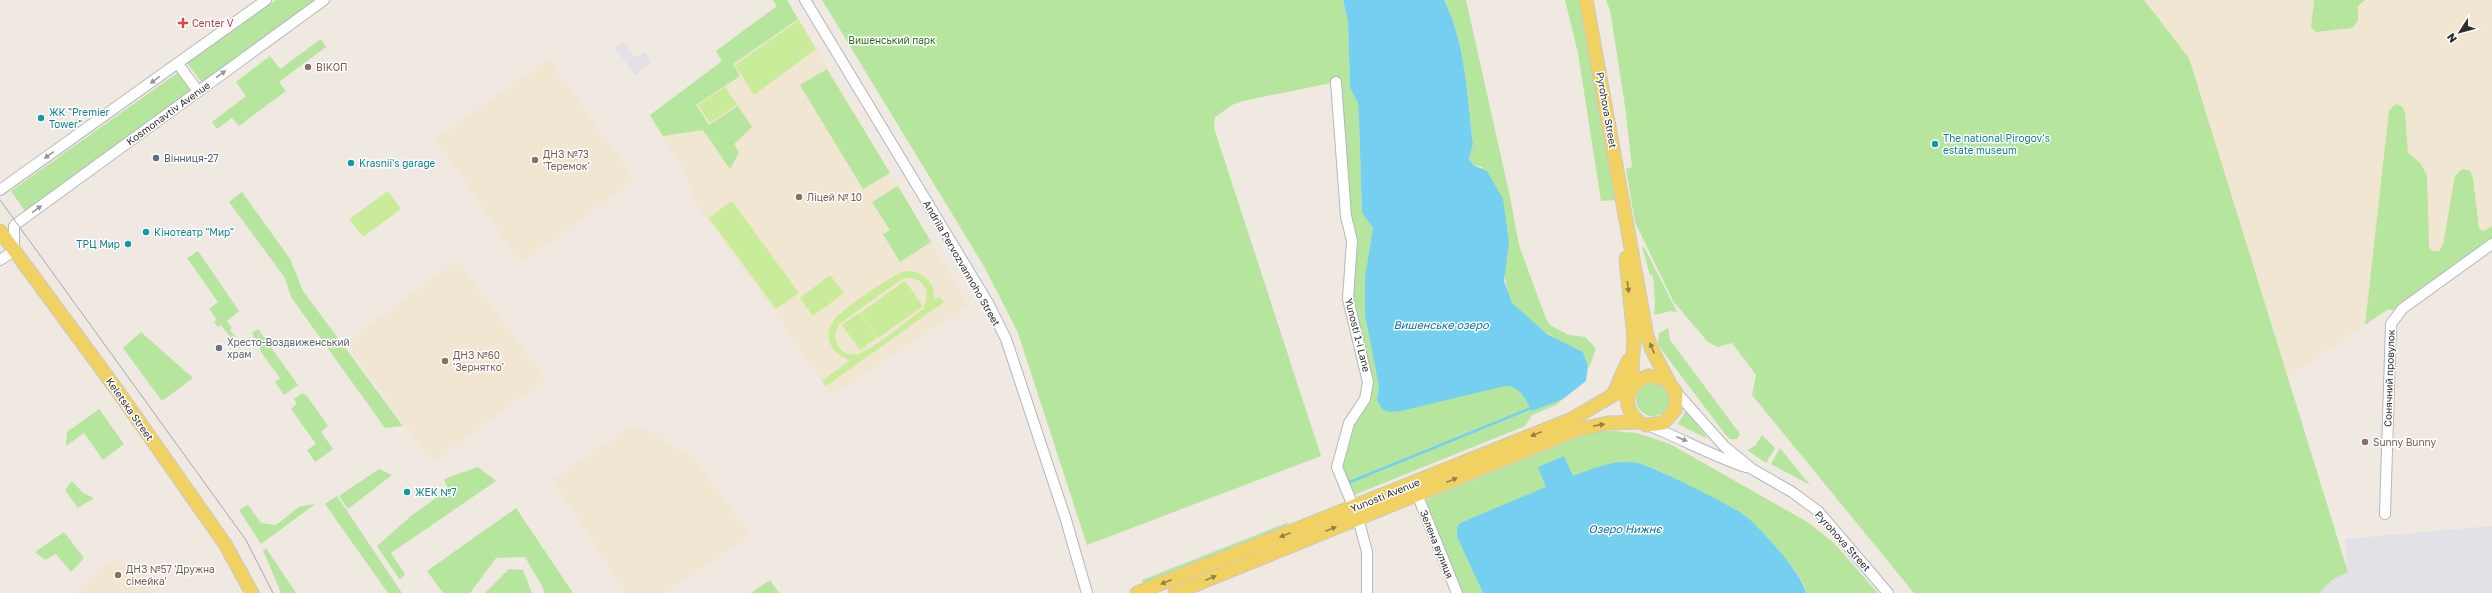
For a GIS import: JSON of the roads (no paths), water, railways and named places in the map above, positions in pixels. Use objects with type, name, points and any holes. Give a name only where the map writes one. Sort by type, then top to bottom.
[{"type":"main road","name":"Pyrohova Street","points":[[1586,0],[1647,336],[1652,350],[1673,387]]},
{"type":"main road","name":"Pyrohova Street","points":[[1625,220],[1627,278],[1633,348],[1631,388]]},
{"type":"main road","name":"Keletska Street","points":[[0,231],[117,390],[225,544],[252,593]]},
{"type":"main road","points":[[1612,395],[1621,380],[1633,348]]},
{"type":"main road","points":[[1648,376],[1657,376],[1673,387],[1677,401],[1670,418],[1659,424],[1642,423],[1634,417],[1627,405],[1631,388],[1639,379],[1648,376]]},
{"type":"main road","name":"Yunosti Avenue","points":[[1175,593],[1572,419],[1612,395],[1631,388]]},
{"type":"main road","name":"Yunosti Avenue","points":[[1137,593],[1356,513],[1417,494],[1576,430],[1596,425],[1642,423]]},
{"type":"street","points":[[0,190],[266,0]]},
{"type":"street","name":"Kosmonavtiv Avenue","points":[[0,228],[10,229],[324,0]]},
{"type":"street","name":"Andriia Pervozvannoho Street","points":[[805,0],[988,303],[1006,339],[1066,520],[1087,593]]},
{"type":"street","points":[[178,64],[198,91]]},
{"type":"street","name":"Yunosti 1-i Lane","points":[[1336,82],[1346,216],[1352,241],[1348,299],[1368,376],[1367,394],[1349,423],[1337,462],[1338,471],[1356,513],[1367,552],[1367,593]]},
{"type":"street","points":[[0,260],[14,251],[14,226]]},
{"type":"street","name":"Сонячний провулок","points":[[2385,514],[2391,324],[2402,309],[2492,244]]},
{"type":"street","name":"Pyrohova Street","points":[[1673,387],[1725,447],[1752,469],[1792,492],[1818,511],[1888,593]]},
{"type":"street","name":"Pyrohova Street","points":[[1642,423],[1686,440],[1722,459],[1752,469]]},
{"type":"street","name":"Зелена вулиця","points":[[1417,494],[1457,593]]},
{"type":"water","name":"Вишенське озеро","points":[[1343,0],[1444,0],[1457,34],[1467,89],[1473,144],[1469,159],[1473,165],[1487,171],[1503,199],[1509,242],[1504,281],[1512,303],[1547,334],[1583,352],[1588,366],[1586,381],[1563,399],[1532,411],[1525,398],[1519,391],[1515,388],[1505,386],[1401,411],[1389,412],[1382,409],[1377,400],[1379,386],[1365,315],[1365,278],[1373,228],[1362,213],[1358,103],[1350,88],[1348,21]]},
{"type":"water","name":"Озеро Нижнє","points":[[1564,456],[1573,476],[1613,463],[1638,463],[1676,479],[1728,505],[1747,517],[1771,542],[1798,575],[1806,593],[1483,593],[1457,537],[1457,527],[1460,523],[1546,487],[1538,467]]},
{"type":"waterway","points":[[1350,482],[1531,408]]},
{"type":"tram line","points":[[0,200],[246,540],[273,593]]},
{"type":"place","name":"Center V","points":[[183,23]]},
{"type":"place","name":"ВІКОП","points":[[308,67]]},
{"type":"place","name":"ЖК \"Premier Tower\"","points":[[41,118]]},
{"type":"place","name":"The national Pirogov's estate museum","points":[[1935,144]]},
{"type":"place","name":"Вінниця-27","points":[[156,158]]},
{"type":"place","name":"ДНЗ №73 'Теремок'","points":[[535,160]]},
{"type":"place","name":"Krasnii's garage","points":[[351,163]]},
{"type":"place","name":"Ліцей № 10","points":[[799,197]]},
{"type":"place","name":"Кінотеатр \"Мир\"","points":[[146,232]]},
{"type":"place","name":"ТРЦ Мир","points":[[128,244]]},
{"type":"place","name":"Хресто-Воздвиженський храм","points":[[219,348]]},
{"type":"place","name":"ДНЗ №60 'Зернятко'","points":[[445,361]]},
{"type":"place","name":"Sunny Bunny","points":[[2365,442]]},
{"type":"place","name":"ЖЕК №7","points":[[407,492]]},
{"type":"place","name":"ДНЗ №57 'Дружна сімейка'","points":[[118,575]]},
{"type":"park label","name":"Вишенський парк","points":[[892,40]]}]
